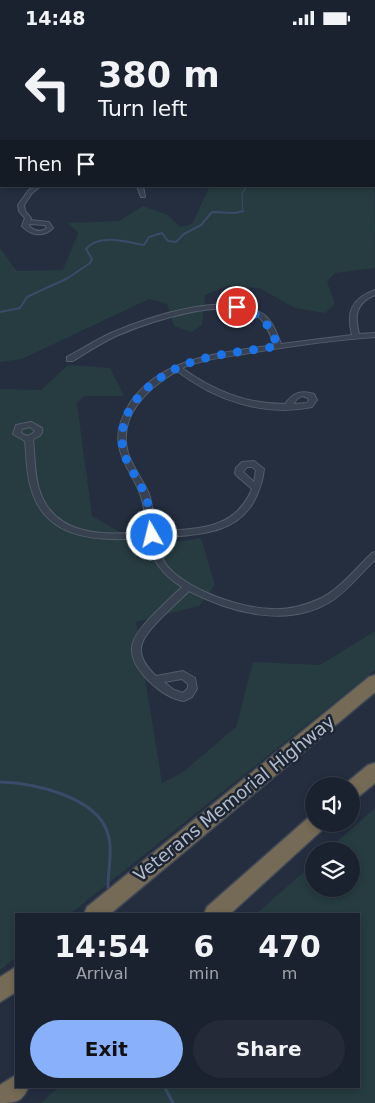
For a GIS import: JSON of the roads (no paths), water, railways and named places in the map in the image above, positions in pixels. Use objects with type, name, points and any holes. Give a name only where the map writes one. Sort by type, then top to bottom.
[{"type":"highway","name":"Veterans Memorial Highway","points":[[95,913],[157,860],[375,682]]},
{"type":"highway","points":[[360,784],[375,771]]},
{"type":"highway","points":[[215,913],[305,832]]},
{"type":"highway","points":[[0,991],[15,979]]},
{"type":"highway","points":[[0,1100],[15,1087]]},
{"type":"street","points":[[27,221],[28,218],[22,211],[21,205],[30,192],[37,187]]},
{"type":"street","points":[[140,187],[143,196]]},
{"type":"street","points":[[356,336],[352,324],[353,311],[360,301],[375,292]]},
{"type":"street","points":[[70,359],[119,332],[192,310],[223,306],[237,307],[262,317],[269,326],[278,346]]},
{"type":"street","points":[[375,335],[278,346],[199,361],[177,368],[155,383],[133,403],[127,413],[122,434],[125,458],[147,500],[155,553],[165,570],[196,591],[248,609],[274,613],[290,612],[309,607],[331,596],[375,555]]},
{"type":"street","points":[[177,368],[195,382],[217,394],[249,404],[287,407]]},
{"type":"street","points":[[29,438],[33,478],[38,496],[56,521],[67,528],[91,537],[119,538],[212,529],[226,525],[246,510],[256,488]]},
{"type":"street","points":[[154,680],[136,659],[136,643],[143,631],[188,586]]},
{"type":"waterway","points":[[243,211],[242,194],[246,187]]},
{"type":"waterway","points":[[0,312],[20,308],[27,297],[68,278],[90,263],[92,259],[86,249],[98,241],[114,240],[144,245],[149,237],[162,233],[168,241],[176,242],[184,234],[201,225],[212,212],[235,213],[243,211]]},
{"type":"waterway","points":[[214,212],[220,212]]},
{"type":"waterway","points":[[0,782],[29,785],[61,794],[76,800],[100,819],[107,831],[110,846],[108,893]]},
{"type":"waterway","points":[[165,1088],[173,1103]]}]
